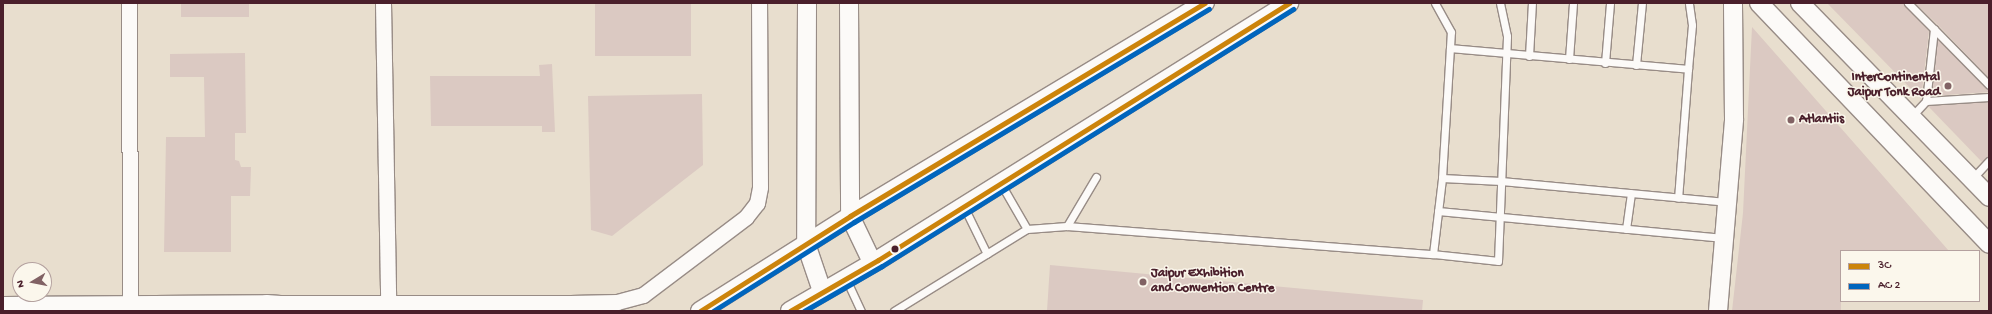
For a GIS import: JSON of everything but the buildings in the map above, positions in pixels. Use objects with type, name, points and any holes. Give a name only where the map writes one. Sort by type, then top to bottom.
[{"type":"street","points":[[129,3],[130,303]]},
{"type":"street","points":[[383,3],[388,303]]},
{"type":"street","points":[[3,304],[130,303],[273,307],[388,303],[570,303],[635,299],[746,217],[757,203],[760,187],[759,3]]},
{"type":"street","points":[[807,3],[806,244],[822,291]]},
{"type":"street","points":[[849,3],[850,216],[872,262]]},
{"type":"street","points":[[700,311],[850,216],[1205,3]]},
{"type":"street","points":[[790,311],[963,206],[1289,3]]},
{"type":"street","points":[[1718,311],[1726,238],[1734,119],[1733,3]]},
{"type":"street","points":[[1759,3],[1989,244]]},
{"type":"street","points":[[1800,3],[1989,197]]},
{"type":"lane","points":[[1433,254],[1442,178],[1451,32],[1435,3]]},
{"type":"lane","points":[[894,311],[1027,229],[1067,226],[1498,260],[1507,36],[1500,3]]},
{"type":"lane","points":[[1529,56],[1532,3]]},
{"type":"lane","points":[[1569,59],[1574,3]]},
{"type":"lane","points":[[1605,63],[1610,3]]},
{"type":"lane","points":[[1636,65],[1642,3]]},
{"type":"lane","points":[[1678,198],[1692,25],[1689,3]]},
{"type":"lane","points":[[1908,3],[1989,85]]},
{"type":"lane","points":[[1911,118],[1926,101],[1934,28]]},
{"type":"lane","points":[[1450,48],[1605,63],[1688,68]]},
{"type":"lane","points":[[1926,101],[1989,97]]},
{"type":"lane","points":[[1971,180],[1989,161]]},
{"type":"lane","points":[[1067,226],[1096,177]]},
{"type":"lane","points":[[1442,178],[1502,181],[1728,202]]},
{"type":"lane","points":[[1000,182],[1027,229]]},
{"type":"lane","points":[[1626,229],[1631,193]]},
{"type":"lane","points":[[963,206],[987,254]]},
{"type":"lane","points":[[1438,211],[1726,238]]},
{"type":"lane","points":[[846,278],[861,311]]},
{"type":"transit line","name":"3C","points":[[700,311],[850,216],[1205,3]]},
{"type":"transit line","name":"3C","points":[[790,311],[878,260],[1289,3]]},
{"type":"transit line","points":[[713,311],[854,222],[1209,9]]},
{"type":"transit line","points":[[804,311],[882,266],[1293,9]]},
{"type":"place","name":"InterContinental Jaipur Tonk Road","points":[[1948,86]]},
{"type":"place","name":"Atlantiis","points":[[1791,120]]},
{"type":"place","name":"Jaipur Exhibition and Convention Centre","points":[[1143,282]]}]
